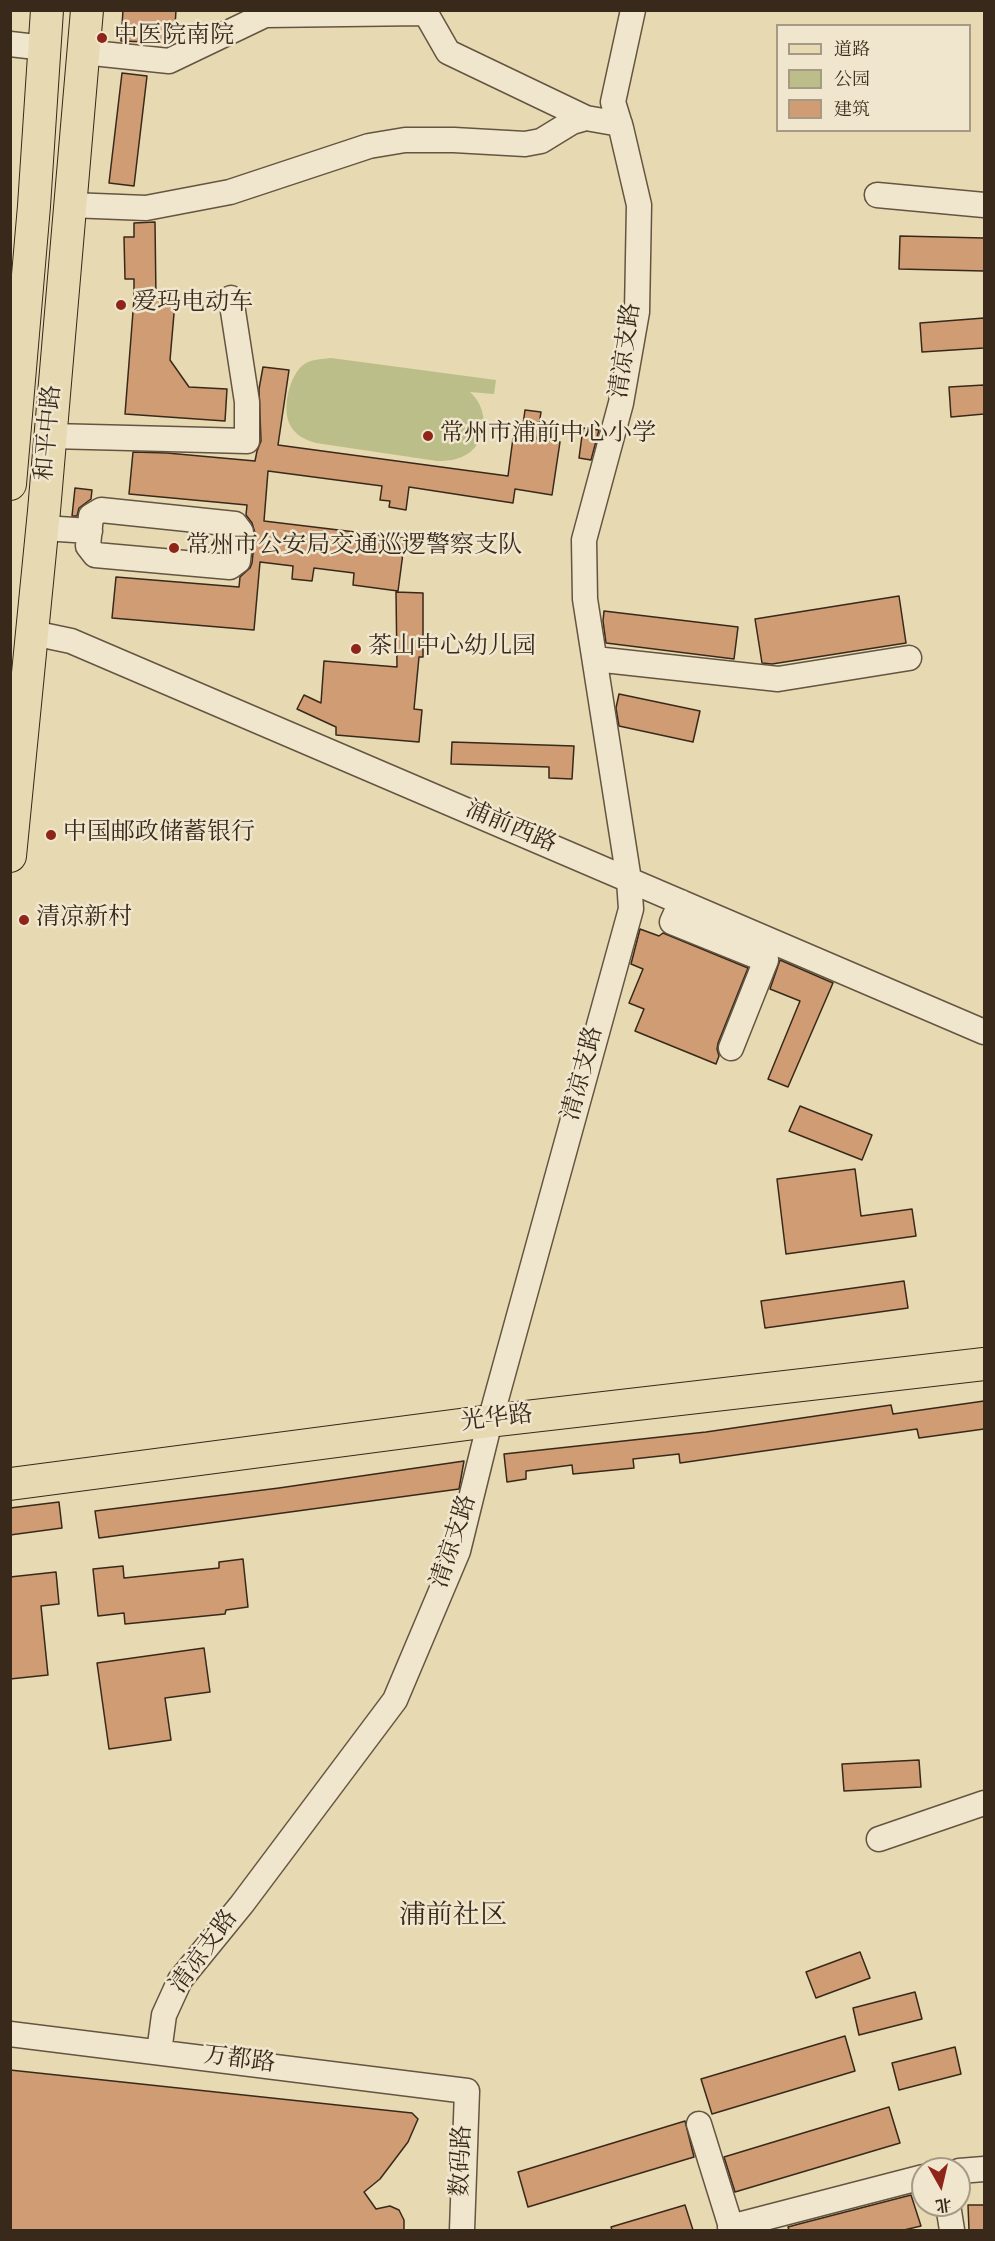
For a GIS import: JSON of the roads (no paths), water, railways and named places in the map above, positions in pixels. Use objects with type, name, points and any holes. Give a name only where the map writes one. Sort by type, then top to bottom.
[{"type":"main road","name":"和平中路","points":[[10,484],[33,218],[47,10]]},
{"type":"main road","name":"和平中路","points":[[10,856],[51,436],[87,10]]},
{"type":"main road","name":"光华路","points":[[10,1484],[490,1421],[984,1364]]},
{"type":"street","name":"清凉支路","points":[[159,2052],[164,2015],[180,1980],[242,1904],[395,1700],[458,1551],[490,1421],[631,909],[629,880],[585,599],[584,540],[621,403],[637,312],[639,205],[613,102],[633,10]]},
{"type":"street","points":[[83,52],[169,61],[265,15],[424,12],[447,52],[586,118],[620,124]]},
{"type":"street","points":[[10,44],[45,48]]},
{"type":"street","points":[[70,205],[146,208],[230,192],[369,146],[405,140],[525,144],[541,141],[572,122],[586,118]]},
{"type":"street","points":[[877,195],[984,205]]},
{"type":"street","points":[[51,436],[248,441],[247,402],[231,298]]},
{"type":"street","points":[[101,510],[235,524],[240,532],[238,561],[230,567],[95,555],[88,546],[90,531],[91,516],[101,510]]},
{"type":"street","points":[[42,528],[90,531]]},
{"type":"street","name":"浦前西路","points":[[33,633],[71,641],[984,1032]]},
{"type":"street","points":[[595,659],[778,679],[909,658]]},
{"type":"street","points":[[681,902],[672,922],[766,960],[731,1047]]},
{"type":"street","points":[[879,1839],[984,1803]]},
{"type":"street","name":"万都路","points":[[10,2034],[467,2091]]},
{"type":"street","name":"数码路","points":[[462,2230],[467,2091]]},
{"type":"street","points":[[699,2124],[731,2229],[911,2180]]},
{"type":"place","name":"中医院南院","points":[[102,38]]},
{"type":"place","name":"爱玛电动车","points":[[121,305]]},
{"type":"place","name":"常州市浦前中心小学","points":[[428,436]]},
{"type":"place","name":"常州市公安局交通巡逻警察支队","points":[[174,548]]},
{"type":"place","name":"茶山中心幼儿园","points":[[356,649]]},
{"type":"place","name":"中国邮政储蓄银行","points":[[51,835]]},
{"type":"place","name":"清凉新村","points":[[24,920]]},
{"type":"district","name":"浦前社区","points":[[453,1918]]}]
